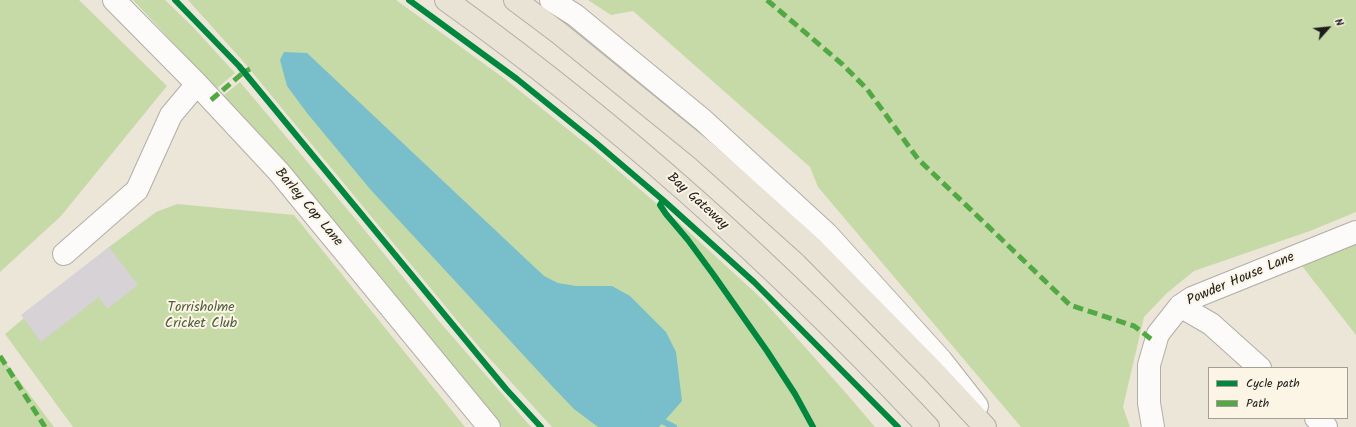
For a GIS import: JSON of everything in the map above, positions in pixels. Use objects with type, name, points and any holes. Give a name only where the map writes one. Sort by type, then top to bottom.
[{"type":"highway","name":"Bay Gateway","points":[[446,0],[545,74],[678,184],[777,274],[833,329],[928,427]]},
{"type":"highway","points":[[515,0],[559,33],[704,151],[811,247],[932,370],[985,427]]},
{"type":"street","name":"Barley Cop Lane","points":[[114,0],[197,84],[279,172],[489,427]]},
{"type":"street","points":[[551,0],[575,15],[704,120],[826,233],[941,360],[994,427]]},
{"type":"street","points":[[64,254],[137,190],[171,115],[197,84]]},
{"type":"street","name":"Powder House Lane","points":[[1154,427],[1150,403],[1149,365],[1158,334],[1180,306],[1192,298],[1356,232]]},
{"type":"street","points":[[1180,306],[1211,324],[1259,367]]},
{"type":"street","points":[[1317,419],[1326,427]]},
{"type":"green space","points":[[0,0],[79,0],[167,86],[61,216],[0,272]]},
{"type":"green space","points":[[133,0],[165,0],[192,26],[235,73],[215,90],[199,70]]},
{"type":"green space","points":[[188,0],[396,0],[505,79],[601,156],[677,221],[762,299],[875,427],[552,427],[479,347],[242,60]]},
{"type":"green space","points":[[588,0],[1356,0],[1356,212],[1310,231],[1194,271],[1167,293],[1144,317],[1123,407],[1130,427],[1021,427],[818,187],[810,167],[633,11],[611,15]]},
{"type":"green space","points":[[240,82],[438,320],[531,427],[502,427],[223,96]]},
{"type":"green space","name":"Torrisholme Cricket Club","points":[[177,204],[294,215],[465,427],[73,427],[5,334],[109,247],[156,212]]},
{"type":"green space","points":[[1356,244],[1356,335],[1302,266]]},
{"type":"green space","points":[[0,355],[54,427],[0,427]]},
{"type":"water","points":[[284,52],[307,53],[544,276],[558,283],[576,286],[612,286],[630,296],[666,332],[676,352],[682,401],[659,427],[598,427],[574,409],[370,189],[307,113],[287,86],[280,60]]},
{"type":"building","points":[[109,247],[138,285],[107,309],[99,297],[41,342],[21,315]]},
{"type":"waterway","points":[[664,422],[674,427]]},
{"type":"marked path","points":[[767,0],[842,64],[867,89],[918,159],[1070,305],[1134,326],[1155,342]]},
{"type":"marked path","points":[[211,100],[244,72],[250,69]]},
{"type":"marked path","points":[[0,356],[45,427]]},
{"type":"cycle path","points":[[175,0],[239,66],[506,389],[541,427]]},
{"type":"cycle path","points":[[409,0],[517,79],[595,142],[663,200],[754,282],[898,427]]},
{"type":"cycle path","points":[[663,200],[660,205],[713,274],[767,351],[795,394],[813,427]]}]
